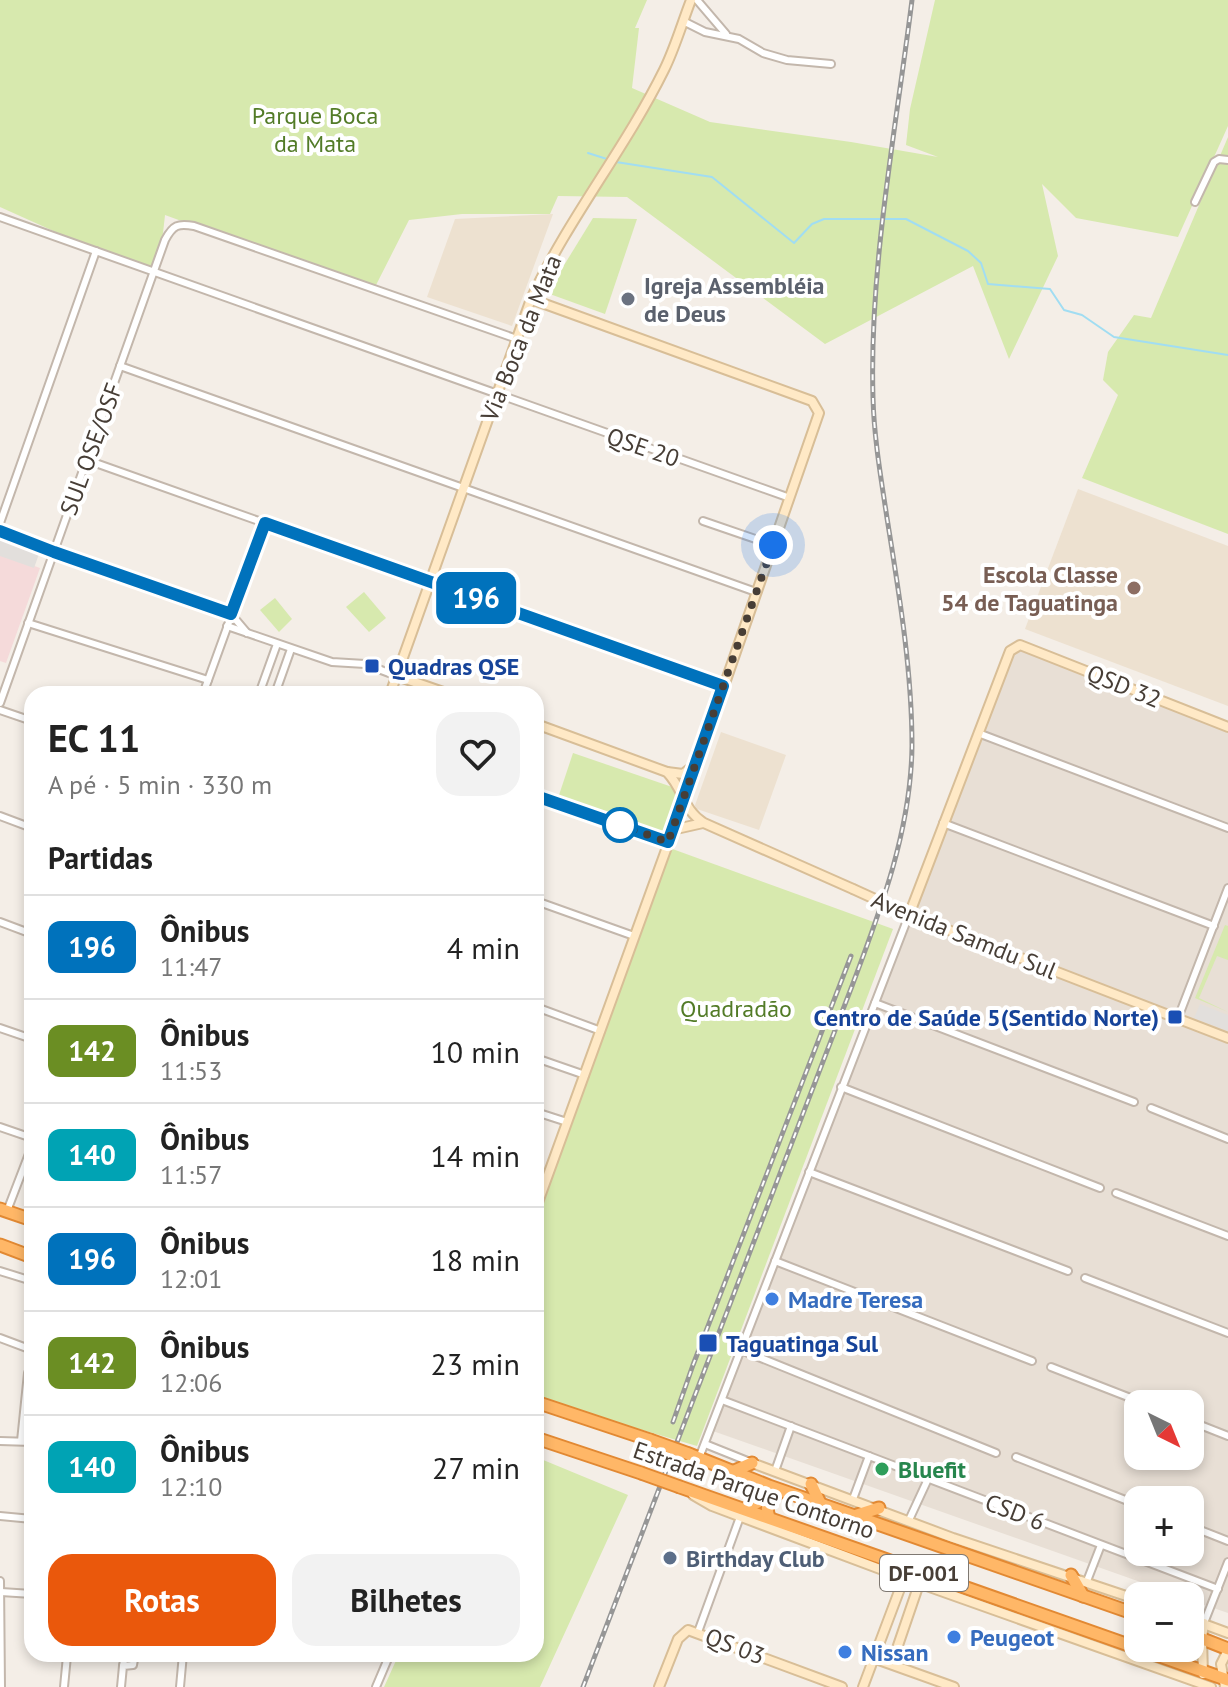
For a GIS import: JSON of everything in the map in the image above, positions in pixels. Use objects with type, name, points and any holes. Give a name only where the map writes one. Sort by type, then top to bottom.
[{"type":"highway","points":[[3,1210],[24,1217]]},
{"type":"highway","points":[[0,1245],[24,1254]]},
{"type":"highway","name":"Estrada Parque Contorno","points":[[544,1405],[1124,1610]]},
{"type":"highway","name":"Estrada Parque Contorno","points":[[544,1441],[682,1487],[742,1513],[769,1517],[1124,1645]]},
{"type":"highway","points":[[732,1472],[752,1463]]},
{"type":"highway","points":[[742,1513],[758,1502],[760,1491],[757,1482]]},
{"type":"highway","points":[[811,1484],[820,1503]]},
{"type":"highway","points":[[769,1517],[768,1502],[781,1491]]},
{"type":"highway","points":[[856,1516],[879,1508]]},
{"type":"highway","points":[[825,1537],[833,1551]]},
{"type":"highway","points":[[1071,1575],[1083,1596]]},
{"type":"highway","points":[[980,1593],[986,1608]]},
{"type":"highway","points":[[1204,1639],[1228,1649]]},
{"type":"highway","name":"Estrada Parque Contorno","points":[[1170,1662],[1204,1683],[1225,1681]]},
{"type":"street","name":"Via Boca da Mata","points":[[393,686],[531,299],[549,261],[666,67],[691,0]]},
{"type":"street","points":[[697,0],[726,34]]},
{"type":"street","points":[[683,21],[705,32],[726,34],[763,53],[787,60],[831,64]]},
{"type":"street","points":[[1195,202],[1214,162],[1228,160]]},
{"type":"street","name":"QSE 20","points":[[0,217],[790,498]]},
{"type":"street","name":"SUL OSE/OSF","points":[[0,703],[165,240],[175,226],[194,226],[517,339]]},
{"type":"street","points":[[0,523],[96,251]]},
{"type":"street","points":[[531,299],[812,401],[818,408],[817,423],[685,799],[544,1186]]},
{"type":"street","points":[[120,366],[756,592]]},
{"type":"street","points":[[87,460],[723,686]]},
{"type":"street","points":[[703,521],[773,545]]},
{"type":"street","points":[[206,686],[265,523]]},
{"type":"street","points":[[0,531],[231,614],[247,633]]},
{"type":"street","points":[[28,623],[208,680]]},
{"type":"street","points":[[227,626],[332,662],[365,664],[426,686]]},
{"type":"street","points":[[262,686],[277,644]]},
{"type":"street","name":"QSD 32","points":[[978,733],[1010,651],[1020,645],[1228,727]]},
{"type":"street","points":[[278,686],[291,649]]},
{"type":"street","points":[[0,710],[24,718]]},
{"type":"street","points":[[544,727],[667,772],[683,774],[696,763]]},
{"type":"street","points":[[694,1456],[705,1444],[978,733],[1228,828]]},
{"type":"street","name":"Avenida Samdu Sul","points":[[667,772],[675,780],[690,812],[704,823],[909,915],[1228,1038]]},
{"type":"street","points":[[544,799],[668,842]]},
{"type":"street","points":[[0,816],[24,825]]},
{"type":"street","points":[[672,830],[704,823]]},
{"type":"street","points":[[943,823],[1214,926]]},
{"type":"street","points":[[1178,1018],[1228,888]]},
{"type":"street","points":[[544,904],[634,936]]},
{"type":"street","points":[[0,922],[24,931]]},
{"type":"street","points":[[875,1003],[1134,1102]]},
{"type":"street","points":[[544,1010],[601,1031]]},
{"type":"street","points":[[0,1028],[24,1036]]},
{"type":"street","points":[[544,1061],[585,1075]]},
{"type":"street","points":[[841,1087],[1100,1188]]},
{"type":"street","points":[[1151,1108],[1228,1139]]},
{"type":"street","points":[[544,1115],[567,1122]]},
{"type":"street","points":[[0,1127],[24,1135]]},
{"type":"street","points":[[3,1210],[24,1164]]},
{"type":"street","points":[[809,1172],[1068,1271]]},
{"type":"street","points":[[1116,1193],[1228,1236]]},
{"type":"street","points":[[775,1261],[1032,1361]]},
{"type":"street","points":[[0,1271],[24,1278]]},
{"type":"street","points":[[1085,1278],[1228,1333]]},
{"type":"street","points":[[0,1338],[24,1347]]},
{"type":"street","points":[[741,1350],[996,1453]]},
{"type":"street","points":[[1051,1367],[1124,1395]]},
{"type":"street","name":"CSD 6","points":[[722,1400],[1218,1589]]},
{"type":"street","points":[[21,1441],[24,1412]]},
{"type":"street","points":[[775,1471],[791,1426]]},
{"type":"street","points":[[1204,1427],[1228,1436]]},
{"type":"street","points":[[0,1441],[24,1441]]},
{"type":"street","points":[[705,1444],[953,1538],[1124,1595]]},
{"type":"street","points":[[853,1499],[869,1456]]},
{"type":"street","points":[[1016,1457],[1124,1499]]},
{"type":"street","points":[[909,1520],[928,1479]]},
{"type":"street","points":[[698,1632],[742,1513],[919,1584],[1152,1666],[1188,1683],[1204,1683],[1200,1662]]},
{"type":"street","points":[[0,1516],[24,1518]]},
{"type":"street","points":[[1204,1532],[1228,1541]]},
{"type":"street","points":[[1087,1581],[1101,1545]]},
{"type":"street","points":[[1228,1562],[1204,1623],[1228,1633]]},
{"type":"street","points":[[863,1687],[904,1578]]},
{"type":"street","points":[[0,1581],[1,1684],[8,1687]]},
{"type":"street","points":[[892,1663],[919,1584]]},
{"type":"street","points":[[1,1592],[24,1593]]},
{"type":"street","points":[[891,1616],[904,1622]]},
{"type":"street","name":"QS 03","points":[[659,1687],[678,1639],[688,1630],[842,1687]]},
{"type":"street","points":[[1225,1681],[1221,1664],[1228,1649]]},
{"type":"street","points":[[876,1659],[954,1687]]},
{"type":"street","points":[[64,1687],[66,1662]]},
{"type":"street","points":[[121,1687],[124,1662]]},
{"type":"street","points":[[123,1666],[133,1665],[134,1662]]},
{"type":"street","points":[[180,1687],[182,1662]]},
{"type":"street","points":[[376,1687],[387,1662]]},
{"type":"street","points":[[1152,1666],[1162,1662]]},
{"type":"shaded area","points":[[553,214],[512,326],[427,297],[455,219]]},
{"type":"shaded area","name":"Escola Classe 54 de Taguatinga","points":[[1078,489],[1228,546],[1228,706],[1025,629]]},
{"type":"shaded area","points":[[0,540],[39,554],[34,568],[0,556]]},
{"type":"shaded area","points":[[0,554],[40,568],[6,663],[0,661]]},
{"type":"shaded area","points":[[1015,643],[1228,728],[1228,1613],[1204,1605],[1204,1582],[1140,1582],[710,1430]]},
{"type":"shaded area","points":[[721,732],[786,755],[759,830],[694,808]]},
{"type":"shaded area","points":[[1200,1004],[1228,1015],[1228,1031],[1194,1018]]},
{"type":"green space","name":"Parque Boca da Mata","points":[[0,0],[647,0],[635,28],[639,28],[632,88],[710,122],[938,157],[906,145],[910,109],[935,0],[1228,0],[1228,126],[1178,237],[1076,218],[1042,184],[1058,256],[1009,359],[973,266],[825,344],[627,197],[558,196],[550,214],[462,214],[409,220],[373,291],[165,215],[158,278],[0,207]]},
{"type":"green space","points":[[1228,137],[1228,534],[1082,478],[1118,395],[1103,380],[1108,352],[1134,315],[1151,318]]},
{"type":"green space","points":[[593,218],[637,219],[605,314],[547,293]]},
{"type":"green space","points":[[364,592],[386,618],[369,632],[346,607]]},
{"type":"green space","points":[[275,598],[292,619],[279,632],[260,610]]},
{"type":"green space","points":[[573,753],[678,789],[661,837],[558,798]]},
{"type":"green space","name":"Quadradão","points":[[667,847],[893,929],[697,1446],[544,1401],[544,1192]]},
{"type":"green space","points":[[1225,925],[1228,926],[1228,960],[1217,956],[1199,998],[1228,1012],[1195,998]]},
{"type":"green space","points":[[544,1460],[628,1495],[540,1687],[384,1687],[395,1662],[544,1662]]},
{"type":"waterway","points":[[588,153],[610,160]]},
{"type":"waterway","points":[[616,162],[712,177],[794,243],[812,224],[824,219],[906,219],[968,251],[981,263],[988,284],[1050,289],[1064,310],[1082,315],[1114,337],[1228,355]]},
{"type":"railway","points":[[583,1687],[863,957],[900,839],[910,777],[910,689],[876,443],[873,349],[879,249],[912,0]]},
{"type":"railway","points":[[673,1422],[851,956]]},
{"type":"bus line","name":"196","points":[[0,531],[231,614],[265,523],[723,686],[668,842],[544,799]]},
{"type":"place","name":"Igreja Assembléia de Deus","points":[[628,299]]},
{"type":"place","name":"Escola Classe 54 de Taguatinga","points":[[1134,588]]},
{"type":"place","name":"Quadras QSE","points":[[372,666]]},
{"type":"place","name":"Centro de Saúde 5(Sentido Norte)","points":[[1175,1017]]},
{"type":"place","name":"Madre Teresa","points":[[772,1299]]},
{"type":"place","name":"Taguatinga Sul","points":[[708,1343]]},
{"type":"place","name":"Bluefit","points":[[882,1469]]},
{"type":"place","name":"Birthday Club","points":[[670,1558]]},
{"type":"place","name":"Peugeot","points":[[954,1637]]},
{"type":"place","name":"Nissan","points":[[845,1652]]},
{"type":"route","points":[[620,825],[668,842],[773,545]]}]
